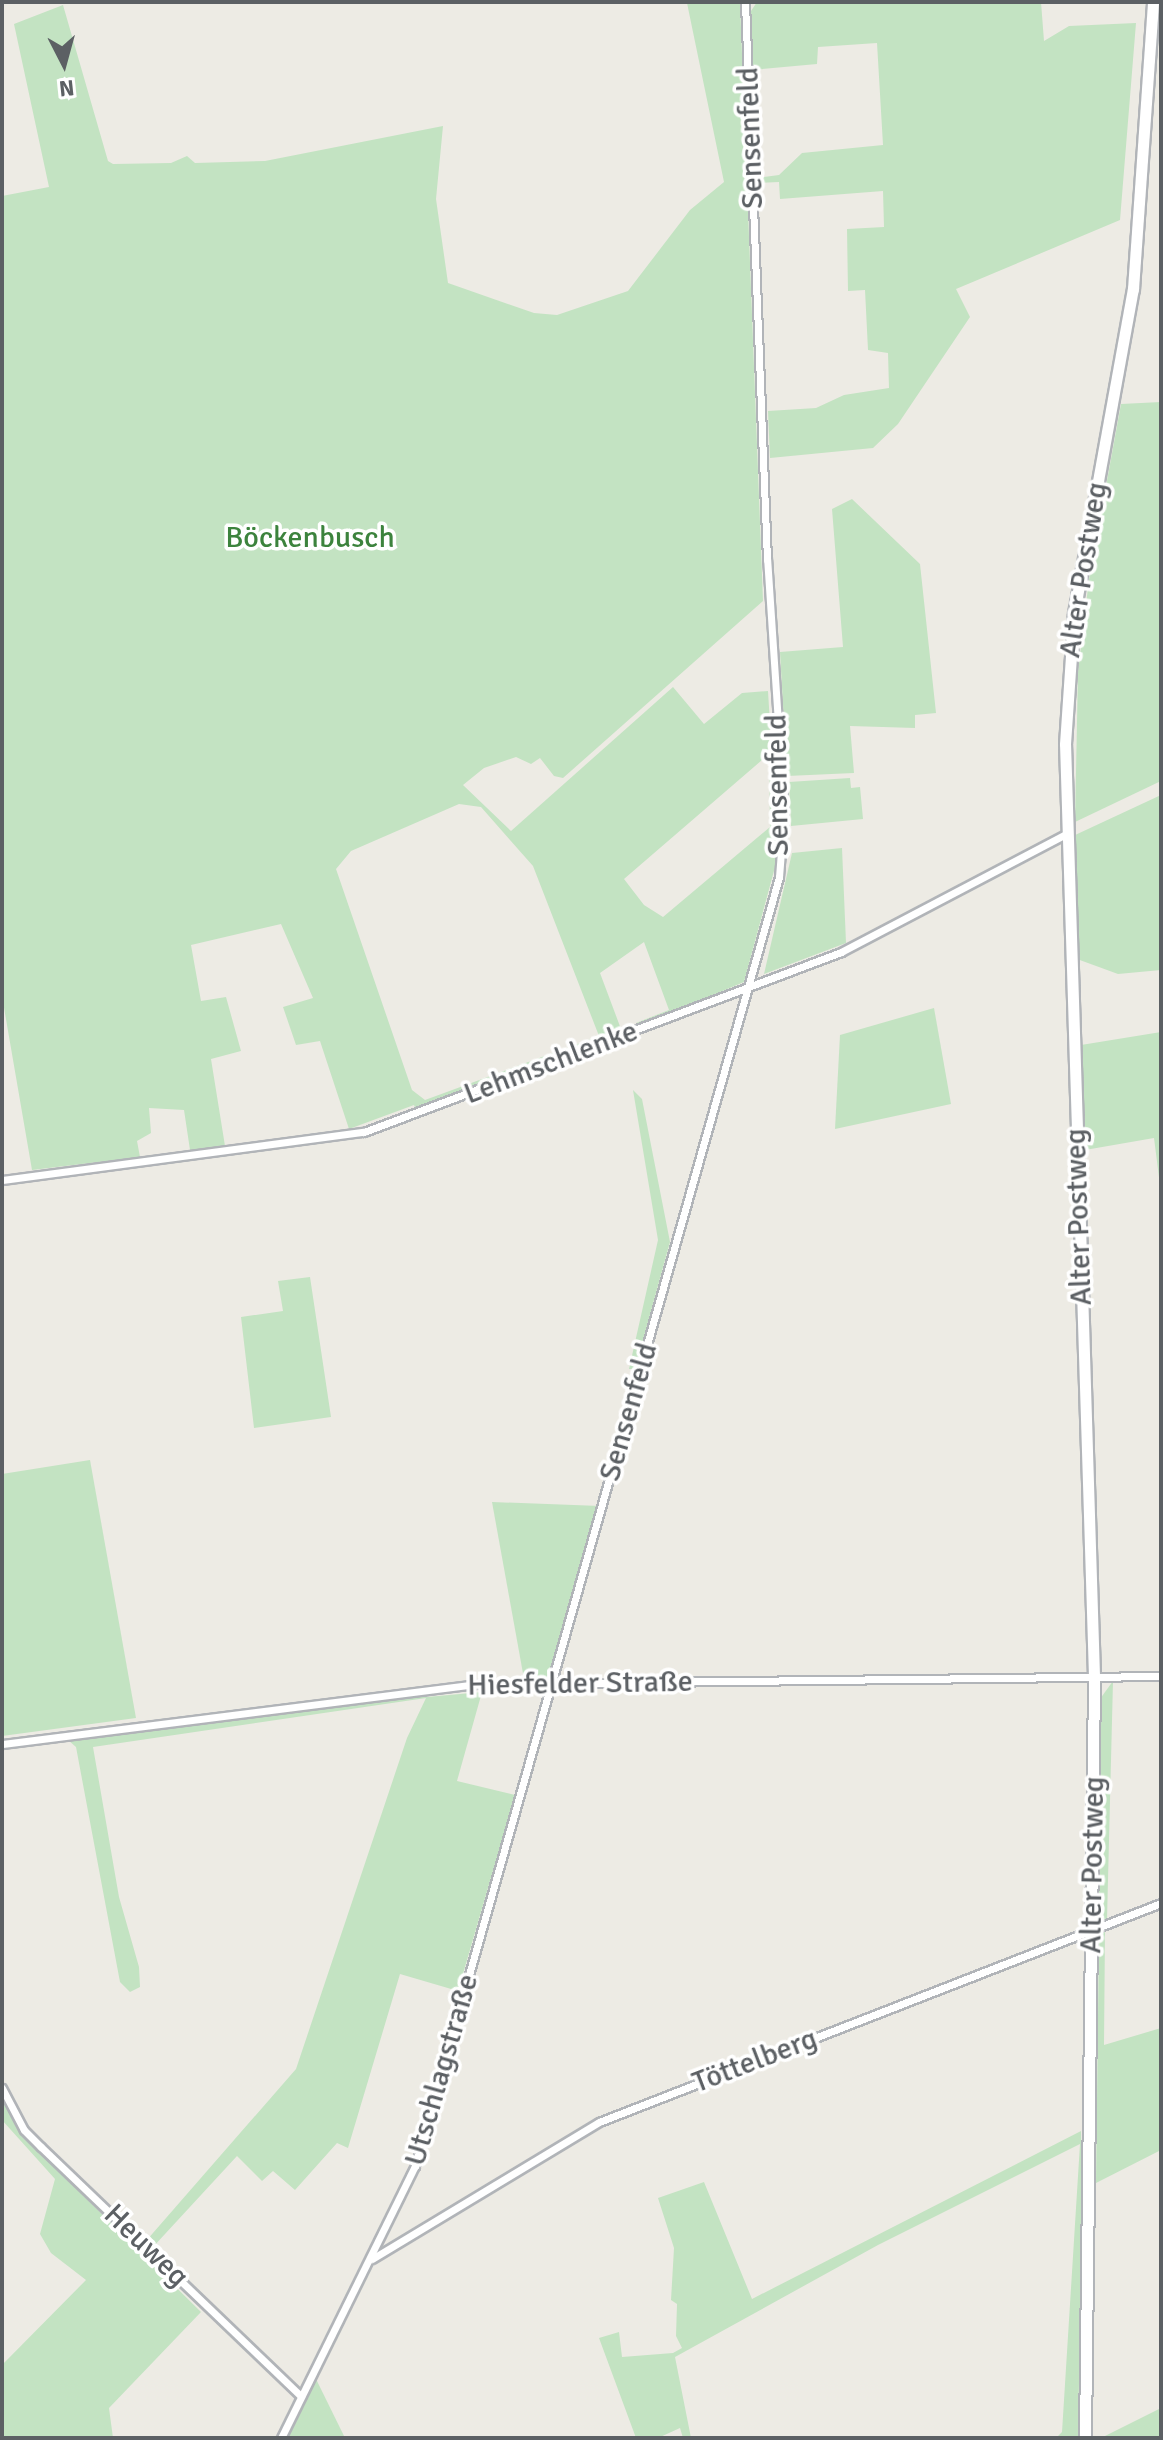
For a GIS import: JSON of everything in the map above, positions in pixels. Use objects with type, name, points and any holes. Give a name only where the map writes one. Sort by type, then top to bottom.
[{"type":"main road","name":"Alter Postweg","points":[[1085,2438],[1094,1676],[1066,834],[1069,658],[1133,289],[1153,2]]},
{"type":"street","name":"Sensenfeld","points":[[554,1682],[779,877],[784,824],[768,574],[745,2]]},
{"type":"street","name":"Lehmschlenke","points":[[2,1180],[364,1132],[841,952],[1066,834]]},
{"type":"street","name":"Hiesfelder Straße","points":[[2,1744],[480,1684],[1161,1676]]},
{"type":"street","name":"Utschlagstraße","points":[[281,2438],[415,2166],[554,1682]]},
{"type":"street","name":"Töttelberg","points":[[370,2261],[599,2122],[1161,1903]]},
{"type":"street","name":"Heuweg","points":[[2,2088],[32,2139],[301,2396]]},
{"type":"green space","name":"Böckenbusch","points":[[740,2],[763,601],[563,778],[554,776],[540,758],[531,764],[516,757],[484,768],[463,785],[511,831],[673,687],[704,724],[742,693],[768,691],[778,856],[744,982],[641,1025],[636,1023],[669,1010],[644,942],[600,973],[621,1029],[416,1110],[414,1105],[349,1129],[320,1041],[296,1045],[283,1007],[313,998],[281,924],[191,945],[201,1001],[226,997],[241,1051],[211,1059],[225,1146],[190,1150],[184,1110],[149,1108],[151,1133],[137,1141],[140,1157],[32,1170],[2,996],[2,196],[49,187],[14,24],[63,5],[108,161],[113,164],[171,163],[187,156],[195,163],[265,161],[443,126],[436,199],[448,283],[534,313],[557,315],[628,291],[690,210],[724,182],[687,3]],"holes":[[[769,754],[770,827],[663,917],[644,905],[624,879]],[[459,804],[481,807],[533,866],[599,1036],[425,1100],[412,1090],[336,869],[351,851]]]},
{"type":"green space","points":[[757,2],[1041,2],[1044,41],[1069,26],[1136,23],[1120,220],[956,289],[970,317],[898,424],[873,448],[770,458],[768,411],[816,408],[844,395],[889,388],[888,353],[868,350],[865,290],[848,291],[847,229],[884,227],[883,191],[780,199],[779,182],[757,183],[757,178],[779,175],[802,153],[883,145],[877,43],[818,47],[817,64],[752,70],[751,11]]},
{"type":"green space","points":[[1161,402],[1161,781],[1075,822],[1078,672],[1089,579],[1121,404]]},
{"type":"green space","points":[[852,499],[920,564],[936,713],[915,715],[915,728],[850,726],[854,773],[787,776],[780,652],[843,647],[832,509]]},
{"type":"green space","points":[[850,778],[851,788],[860,787],[863,819],[791,826],[789,782]]},
{"type":"green space","points":[[1161,795],[1161,970],[1118,974],[1077,959],[1073,836]]},
{"type":"green space","points":[[842,848],[846,943],[764,974],[792,853]]},
{"type":"green space","points":[[934,1008],[951,1104],[835,1129],[840,1035]]},
{"type":"green space","points":[[1161,1032],[1161,1193],[1154,1138],[1085,1150],[1081,1045]]},
{"type":"green space","points":[[633,1090],[642,1099],[670,1242],[635,1369],[629,1369],[658,1240]]},
{"type":"green space","points":[[310,1277],[331,1417],[254,1428],[241,1317],[283,1311],[278,1281]]},
{"type":"green space","points":[[90,1460],[136,1718],[2,1736],[2,1474]]},
{"type":"green space","points":[[492,1502],[600,1506],[553,1678],[524,1679]]},
{"type":"green space","points":[[1113,1681],[1107,1920],[1102,1920],[1097,1913],[1100,1699]]},
{"type":"green space","points":[[425,1692],[427,1697],[482,1692],[457,1781],[515,1795],[458,1991],[400,1974],[348,2148],[337,2143],[295,2190],[273,2171],[262,2181],[237,2156],[153,2247],[146,2241],[296,2069],[407,1738],[426,1698],[93,1747],[119,1897],[139,1967],[140,1987],[130,1992],[120,1982],[76,1747],[68,1740]]},
{"type":"green space","points":[[1105,1931],[1104,2045],[1161,2028],[1161,2150],[1096,2183],[1099,1934]]},
{"type":"green space","points":[[2,2097],[20,2133],[201,2312],[109,2408],[113,2438],[2,2438],[2,2365],[86,2280],[51,2253],[40,2234],[55,2179],[2,2120]]},
{"type":"green space","points":[[1081,2131],[1078,2438],[1056,2438],[1062,2432],[1080,2144],[878,2245],[675,2357],[691,2438],[683,2438],[680,2428],[658,2438],[636,2438],[599,2338],[619,2332],[622,2357],[673,2353],[682,2348],[676,2336],[677,2304],[671,2300],[674,2248],[658,2198],[704,2182],[752,2299]]},
{"type":"green space","points":[[316,2379],[345,2438],[288,2438]]},
{"type":"green space","points":[[1161,2408],[1161,2438],[1101,2438]]}]
